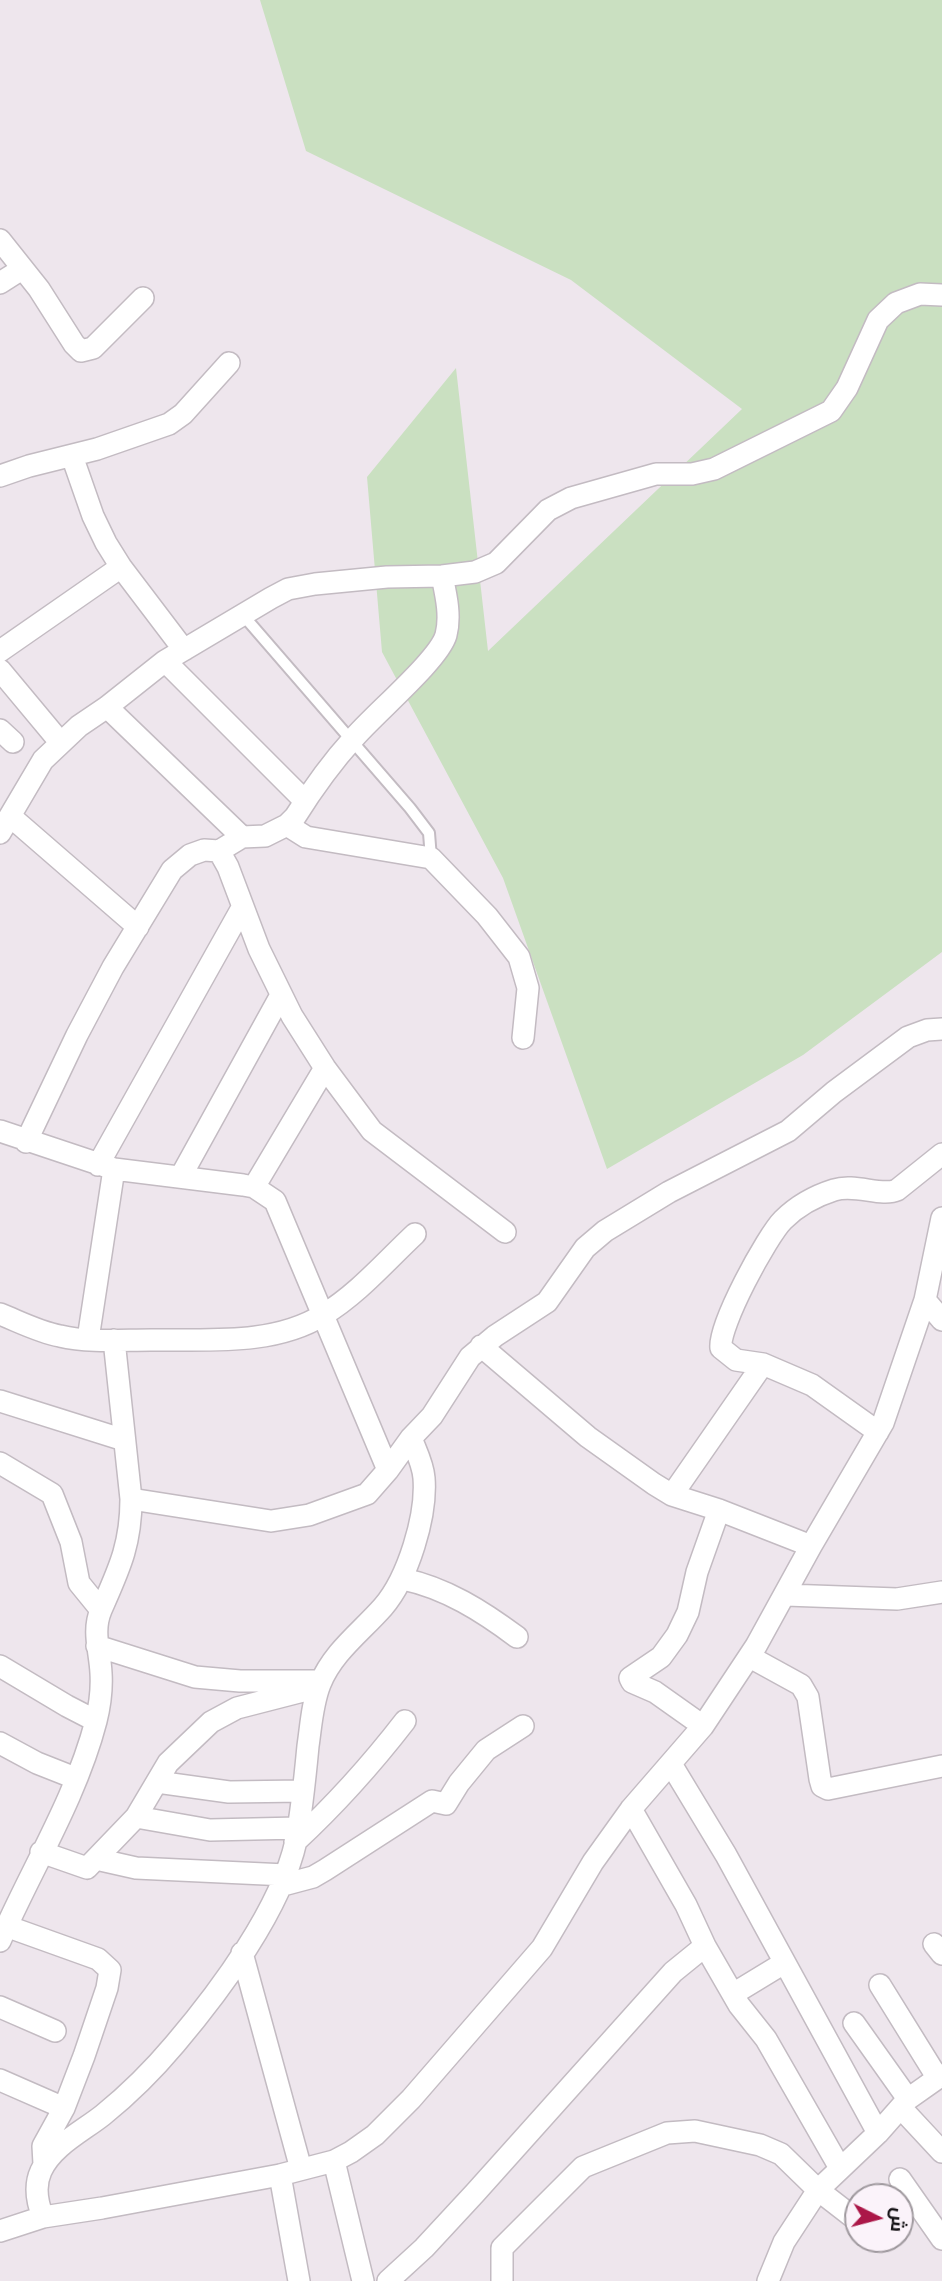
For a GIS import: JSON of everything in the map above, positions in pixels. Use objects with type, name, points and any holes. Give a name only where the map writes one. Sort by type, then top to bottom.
[{"type":"street","points":[[0,240],[39,289],[81,351],[93,348],[143,298]]},
{"type":"street","points":[[0,283],[22,269]]},
{"type":"street","points":[[138,927],[5,824],[43,760],[79,726],[165,661],[295,587],[387,577],[442,576],[475,572],[496,563],[548,510],[571,498],[656,474],[692,474],[714,469],[831,411],[847,388],[877,320],[896,303],[920,294],[942,295]]},
{"type":"street","points":[[0,476],[169,424],[183,414],[229,363]]},
{"type":"street","points":[[72,456],[93,516],[121,567],[184,650]]},
{"type":"street","points":[[0,651],[121,567]]},
{"type":"street","points":[[26,1142],[113,967],[172,870],[190,855],[204,850],[219,851],[242,837],[265,836],[287,825],[295,817],[351,741],[436,654],[446,634],[447,614],[442,576]]},
{"type":"street","points":[[165,661],[306,801]]},
{"type":"street","points":[[0,670],[60,742]]},
{"type":"street","points":[[107,707],[242,837]]},
{"type":"street","points":[[287,825],[306,837],[431,858],[487,916],[519,957],[528,988],[523,1038]]},
{"type":"street","points":[[219,851],[228,867],[259,949],[292,1016],[325,1068],[372,1131],[505,1231]]},
{"type":"street","points":[[88,1339],[106,1167],[242,908]]},
{"type":"street","points":[[181,1176],[281,995]]},
{"type":"street","points":[[131,1499],[271,1521],[309,1515],[367,1494],[432,1416],[470,1357],[481,1346],[547,1301],[585,1248],[605,1231],[669,1192],[788,1131],[834,1092],[908,1037],[927,1030],[942,1029]]},
{"type":"street","points":[[254,1187],[325,1068]]},
{"type":"street","points":[[0,1131],[106,1167],[254,1187],[275,1201],[388,1470]]},
{"type":"street","points":[[878,1432],[812,1385],[763,1364],[736,1360],[724,1352],[720,1344],[723,1329],[736,1300],[780,1222],[795,1209],[836,1189],[860,1187],[890,1193],[897,1191],[942,1154]]},
{"type":"street","points":[[0,2231],[43,2217],[280,2175],[334,2161],[357,2148],[390,2121],[542,1948],[593,1862],[631,1809],[703,1726],[750,1657],[878,1432],[925,1300],[942,1218]]},
{"type":"street","points":[[0,1314],[51,1334],[88,1339],[251,1337],[302,1325],[323,1315],[358,1289],[415,1234]]},
{"type":"street","points":[[925,1300],[942,1320]]},
{"type":"street","points":[[44,2164],[43,2146],[64,2108],[107,1988],[110,1970],[97,1959],[3,1933],[75,1778],[96,1721],[101,1679],[96,1633],[101,1610],[127,1548],[131,1499],[114,1340]]},
{"type":"street","points":[[481,1346],[588,1437],[672,1495],[719,1510],[811,1546]]},
{"type":"street","points":[[672,1495],[763,1364]]},
{"type":"street","points":[[0,1401],[124,1440]]},
{"type":"street","points":[[43,2217],[36,2194],[38,2176],[44,2164],[162,2060],[213,1996],[242,1953],[284,1880],[296,1835],[312,1716],[321,1680],[337,1655],[383,1607],[402,1579],[414,1546],[424,1492],[422,1468],[411,1438]]},
{"type":"street","points":[[0,1463],[52,1494],[71,1542],[79,1583],[101,1610]]},
{"type":"street","points":[[703,1726],[655,1692],[632,1682],[630,1678],[661,1657],[677,1635],[688,1612],[697,1572],[719,1510]]},
{"type":"street","points":[[402,1579],[440,1589],[494,1620],[517,1637]]},
{"type":"street","points":[[786,1595],[897,1599],[942,1592]]},
{"type":"street","points":[[97,1646],[195,1677],[240,1681],[321,1680]]},
{"type":"street","points":[[750,1657],[801,1685],[808,1697],[822,1786],[828,1789],[942,1766]]},
{"type":"street","points":[[0,1666],[96,1721]]},
{"type":"street","points":[[41,1852],[83,1868],[87,1867],[136,1817],[174,1755],[199,1732],[223,1714],[303,1691],[321,1680]]},
{"type":"street","points":[[136,1817],[209,1830],[296,1835],[325,1815],[371,1766],[405,1721]]},
{"type":"street","points":[[96,1859],[136,1868],[284,1880],[313,1877],[432,1801],[445,1804],[486,1750],[523,1726]]},
{"type":"street","points":[[0,1743],[37,1763],[75,1778]]},
{"type":"street","points":[[671,1764],[726,1855],[878,2133]]},
{"type":"street","points":[[157,1782],[229,1792],[303,1791]]},
{"type":"street","points":[[631,1809],[686,1905],[705,1946],[733,1994],[766,2039],[840,2168]]},
{"type":"street","points":[[388,2281],[424,2248],[475,2193],[673,1972],[705,1946]]},
{"type":"street","points":[[242,1953],[301,2169]]},
{"type":"street","points":[[733,1994],[784,1963]]},
{"type":"street","points":[[768,2281],[784,2242],[818,2190],[878,2133],[905,2103],[940,2076],[880,1985]]},
{"type":"street","points":[[0,2007],[55,2031]]},
{"type":"street","points":[[854,2023],[905,2103],[942,2152]]},
{"type":"street","points":[[0,2080],[64,2108]]},
{"type":"street","points":[[502,2281],[502,2248],[583,2167],[667,2133],[695,2131],[760,2145],[781,2154],[818,2190],[844,2210]]},
{"type":"street","points":[[334,2161],[363,2281]]},
{"type":"street","points":[[280,2175],[299,2281]]},
{"type":"street","points":[[900,2179],[942,2239]]},
{"type":"lane","points":[[243,615],[410,807],[429,833],[431,858]]},
{"type":"green space","points":[[260,0],[942,0],[942,952],[803,1055],[607,1169],[503,878],[382,652],[367,477],[456,368],[488,651],[742,409],[571,280],[306,151]]}]
